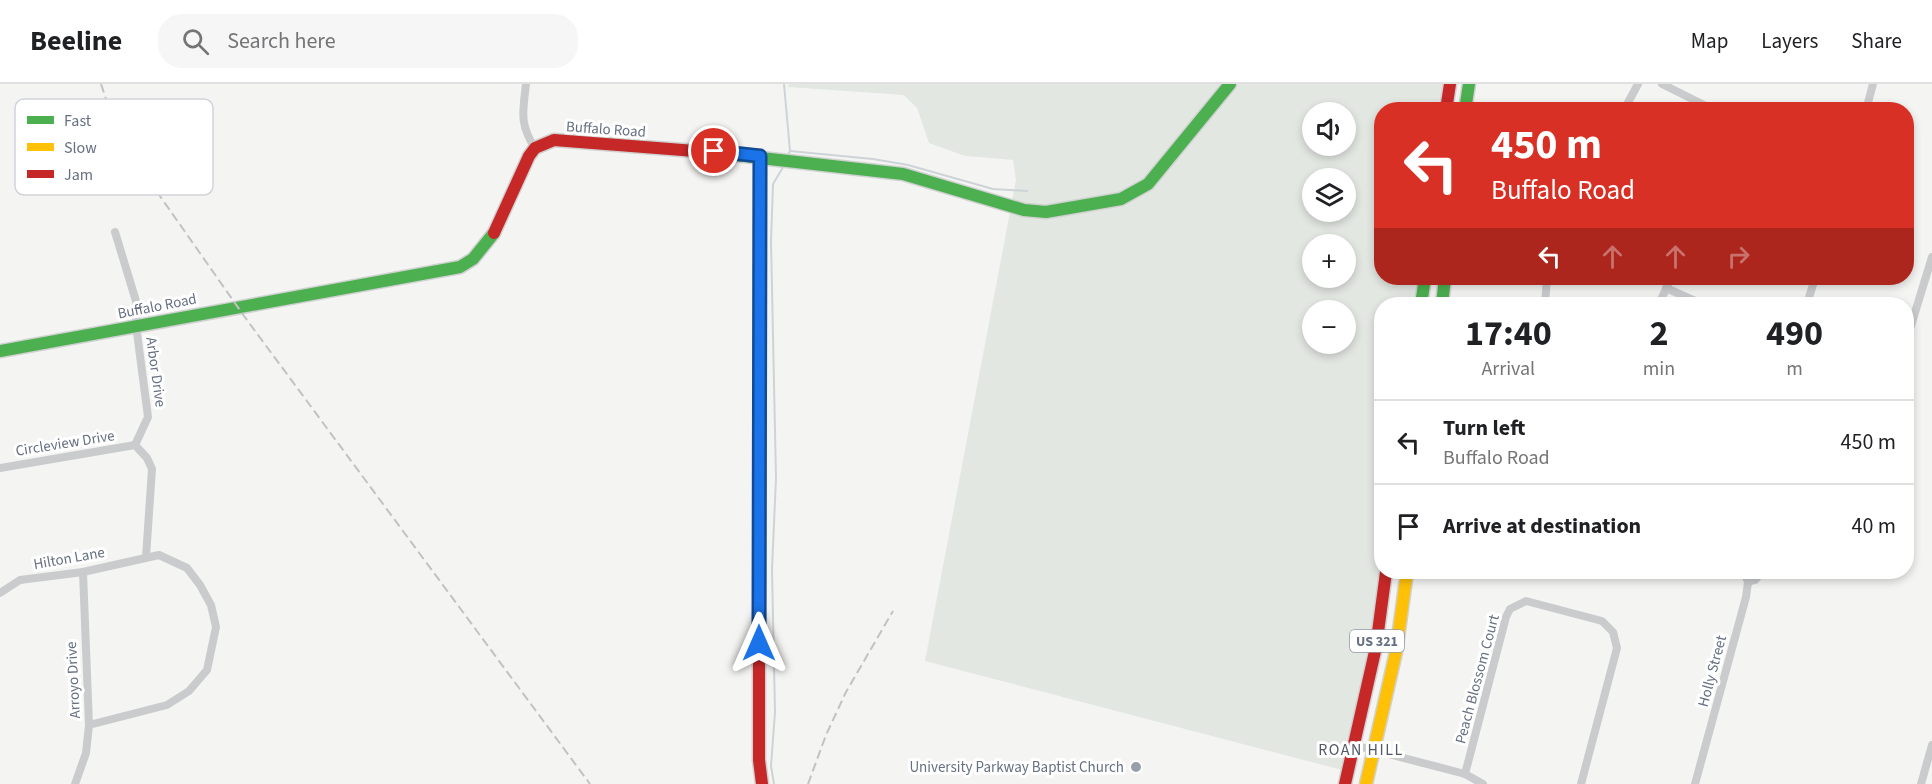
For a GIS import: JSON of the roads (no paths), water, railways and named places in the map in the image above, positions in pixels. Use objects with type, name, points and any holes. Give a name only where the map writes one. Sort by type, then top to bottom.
[{"type":"main road","name":"Buffalo Road","points":[[0,351],[439,272],[468,264],[479,256],[489,243],[529,156],[536,148],[554,140],[760,156],[903,174],[1024,210],[1046,212],[1107,202],[1137,191],[1157,176],[1230,84]]},
{"type":"main road","points":[[1447,102],[1450,84]]},
{"type":"main road","points":[[1466,102],[1468,84]]},
{"type":"main road","points":[[760,156],[759,760],[762,784]]},
{"type":"main road","name":"US 321","points":[[1345,784],[1376,647],[1385,579]]},
{"type":"main road","name":"US 321","points":[[1366,784],[1396,652],[1406,579]]},
{"type":"main road","points":[[1383,592],[1404,595]]},
{"type":"street","points":[[526,84],[522,119],[525,130],[536,148]]},
{"type":"street","points":[[1628,102],[1638,84]]},
{"type":"street","points":[[1662,84],[1698,102]]},
{"type":"street","points":[[1868,102],[1873,84]]},
{"type":"street","name":"Arbor Drive","points":[[115,232],[136,301],[136,325],[148,417],[135,445]]},
{"type":"street","points":[[1914,316],[1932,257]]},
{"type":"street","points":[[1662,297],[1668,285]]},
{"type":"street","points":[[1666,288],[1686,297]]},
{"type":"street","points":[[88,725],[167,705],[189,691],[207,670],[216,627],[212,606],[188,568],[159,555],[146,557],[152,469],[147,458],[135,445]]},
{"type":"street","name":"Circleview Drive","points":[[0,468],[135,445]]},
{"type":"street","name":"Hilton Lane","points":[[0,593],[20,580],[83,572],[146,557]]},
{"type":"street","name":"Arroyo Drive","points":[[75,784],[86,753],[88,725],[83,572]]},
{"type":"street","points":[[1747,579],[1748,582],[1756,579]]},
{"type":"street","name":"Holly Street","points":[[1695,784],[1748,582]]},
{"type":"street","name":"Peach Blossom Court","points":[[1465,774],[1506,617],[1510,609],[1526,601],[1602,621],[1616,638],[1617,648],[1581,784]]},
{"type":"street","points":[[1354,745],[1465,774],[1483,784]]},
{"type":"street","points":[[1921,784],[1932,745]]},
{"type":"waterway","points":[[784,84],[790,151],[788,155]]},
{"type":"waterway","points":[[790,151],[873,159],[908,165],[993,189],[1027,191]]},
{"type":"waterway","points":[[774,784],[771,766],[775,712],[772,569],[776,478],[771,241],[773,184],[785,164]]},
{"type":"railway","points":[[101,84],[106,99]]},
{"type":"railway","points":[[159,195],[244,316],[590,784]]},
{"type":"railway","points":[[808,784],[826,735],[846,692],[893,611]]},
{"type":"place","name":"University Parkway Baptist Church","points":[[1136,767]]},
{"type":"district","name":"ROAN HILL","points":[[1361,749]]}]
